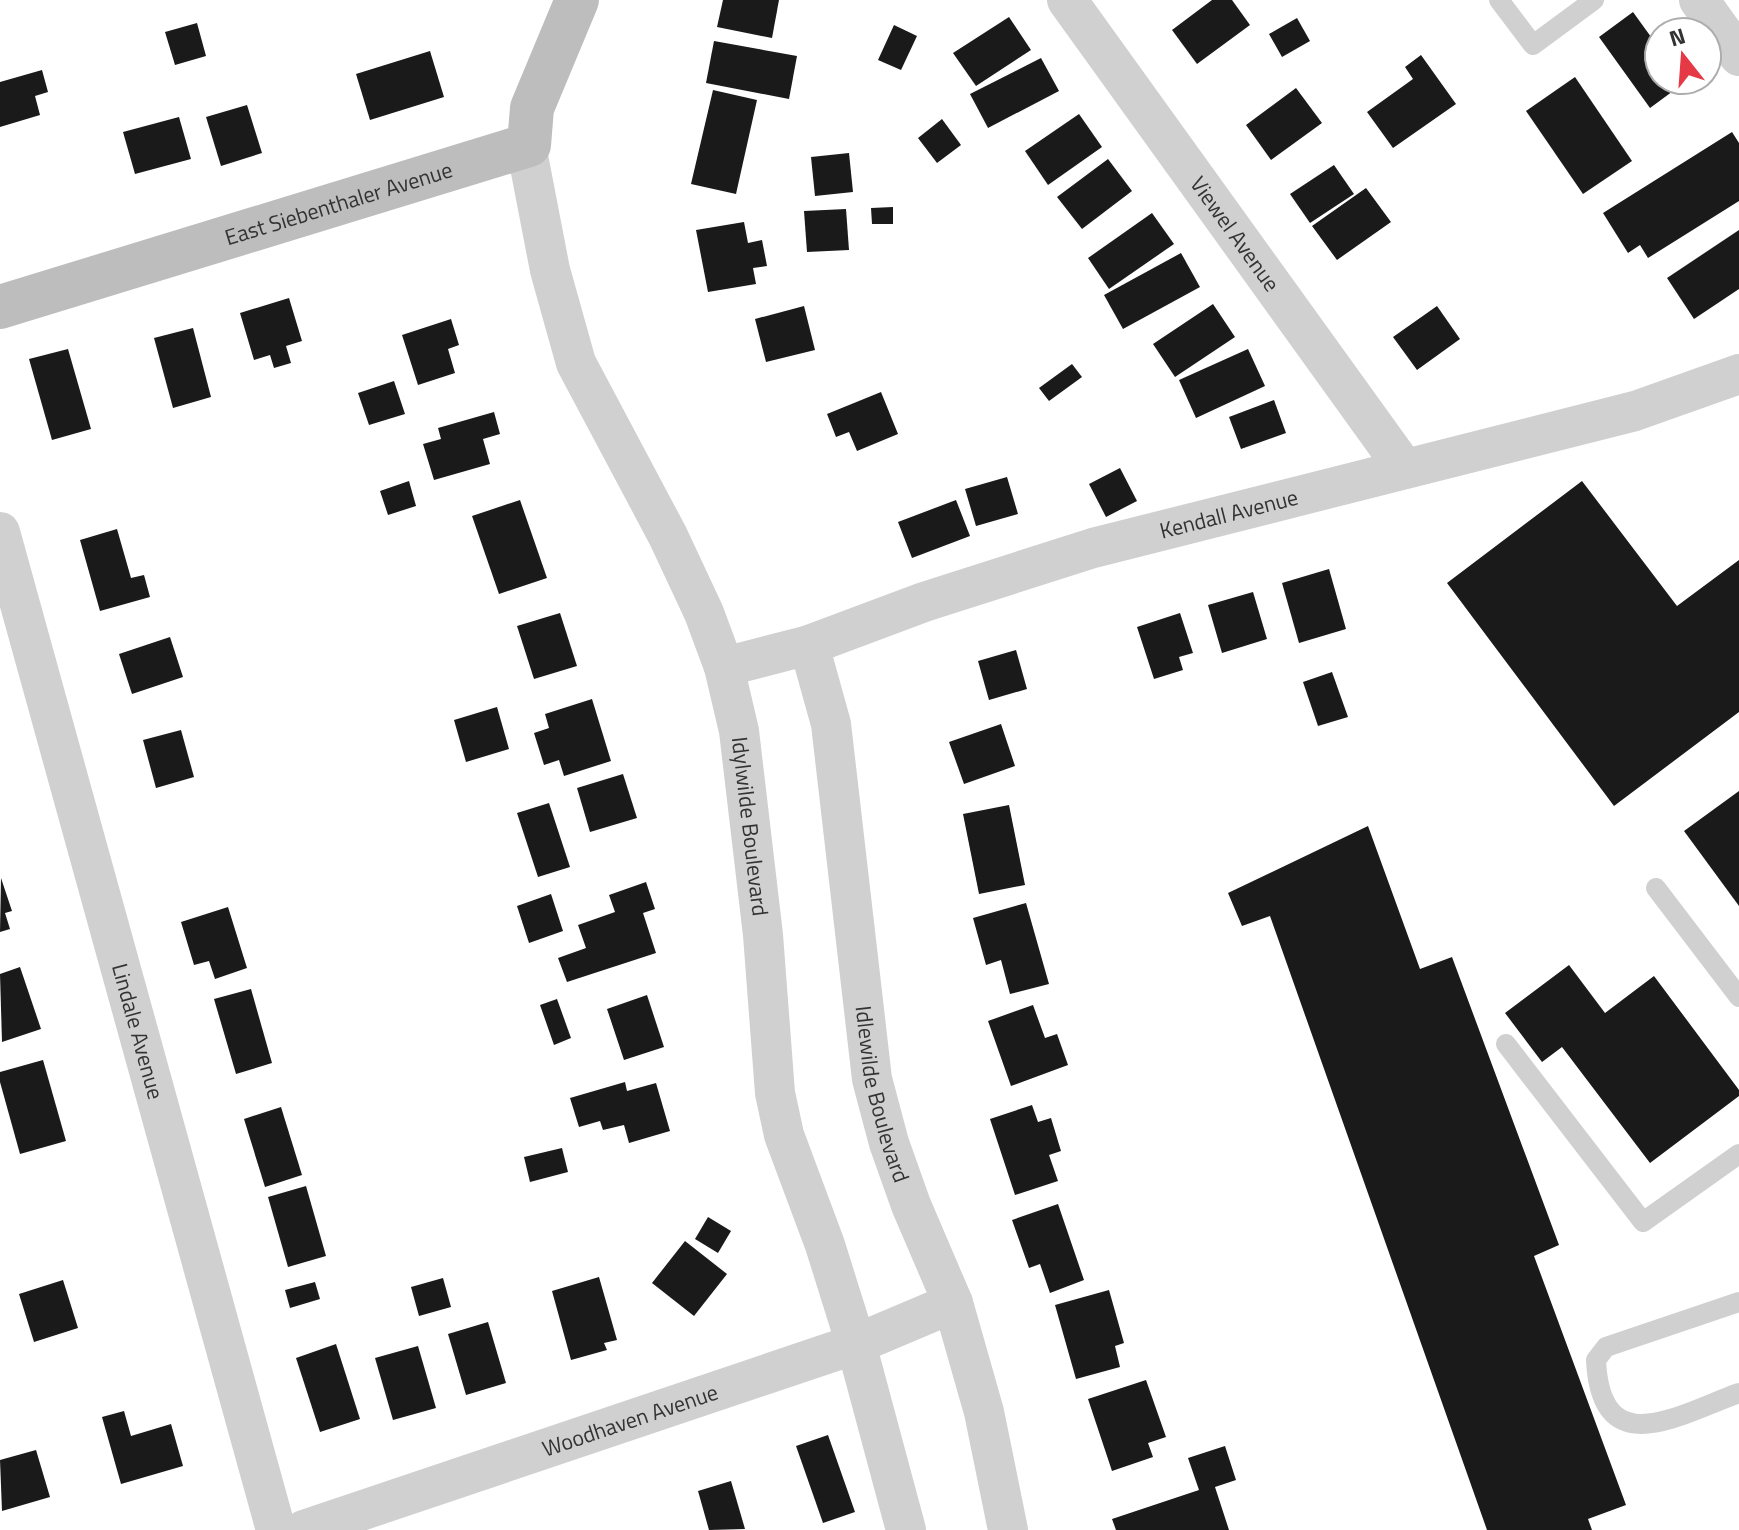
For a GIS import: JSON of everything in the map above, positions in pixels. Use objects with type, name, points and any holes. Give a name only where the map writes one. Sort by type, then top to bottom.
[{"type":"main road","points":[[529,145],[532,108],[577,0]]},
{"type":"main road","name":"East Siebenthaler Avenue","points":[[0,307],[529,145]]},
{"type":"street","name":"Viewel Avenue","points":[[1067,0],[1404,468]]},
{"type":"street","points":[[1699,0],[1739,56]]},
{"type":"street","name":"Idylwilde Boulevard","points":[[529,145],[528,156],[550,270],[576,363],[668,536],[704,613],[724,667],[739,731],[763,935],[775,1093],[784,1135],[825,1245],[856,1344],[906,1530]]},
{"type":"street","name":"Kendall Avenue","points":[[724,667],[809,645],[924,602],[1093,548],[1404,468],[1494,449],[1635,411],[1739,374]]},
{"type":"street","name":"Lindale Avenue","points":[[0,532],[276,1530]]},
{"type":"street","name":"Idlewilde Boulevard","points":[[809,645],[831,724],[872,1079],[889,1143],[911,1205],[953,1303],[984,1412],[1008,1530]]},
{"type":"street","name":"Woodhaven Avenue","points":[[304,1530],[856,1344],[953,1303]]},
{"type":"lane","points":[[1499,0],[1533,45],[1594,0]]},
{"type":"lane","points":[[1656,888],[1739,997]]},
{"type":"lane","points":[[1506,1044],[1643,1222],[1739,1154]]},
{"type":"lane","points":[[1739,1302],[1606,1347],[1596,1360],[1597,1379],[1611,1414],[1623,1423],[1647,1426],[1739,1393]]},
{"type":"building","points":[[723,0],[779,0],[772,38],[717,27]]},
{"type":"building","points":[[1212,0],[1232,0],[1250,25],[1197,64],[1172,30]]},
{"type":"building","points":[[1633,12],[1643,26],[1643,96],[1666,96],[1650,108],[1599,37]]},
{"type":"building","points":[[1009,17],[1031,50],[976,86],[953,53]]},
{"type":"building","points":[[1297,18],[1310,41],[1282,57],[1269,34]]},
{"type":"building","points":[[197,23],[206,56],[175,65],[165,32]]},
{"type":"building","points":[[894,25],[917,36],[901,70],[878,60]]},
{"type":"building","points":[[714,41],[797,56],[789,99],[706,83]]},
{"type":"building","points":[[430,51],[444,97],[370,120],[356,74]]},
{"type":"building","points":[[1421,55],[1456,104],[1393,148],[1367,112],[1413,79],[1405,67]]},
{"type":"building","points":[[1041,58],[1059,91],[988,128],[970,94]]},
{"type":"building","points":[[42,70],[48,92],[35,96],[40,115],[0,127],[0,82]]},
{"type":"building","points":[[1575,77],[1632,161],[1583,194],[1526,111]]},
{"type":"building","points":[[1296,88],[1322,123],[1271,160],[1246,125]]},
{"type":"building","points":[[713,90],[757,100],[736,194],[691,184]]},
{"type":"building","points":[[247,105],[262,153],[221,166],[206,117]]},
{"type":"building","points":[[1079,114],[1102,147],[1048,185],[1025,151]]},
{"type":"building","points":[[179,117],[191,159],[135,174],[123,132]]},
{"type":"building","points":[[942,119],[961,145],[937,163],[918,138]]},
{"type":"building","points":[[1732,132],[1739,143],[1739,201],[1648,258],[1640,245],[1628,253],[1603,213]]},
{"type":"building","points":[[849,153],[853,192],[815,196],[811,157]]},
{"type":"building","points":[[1108,159],[1132,191],[1082,229],[1057,197]]},
{"type":"building","points":[[1334,165],[1354,194],[1310,223],[1290,194]]},
{"type":"building","points":[[1366,188],[1391,222],[1337,260],[1312,226]]},
{"type":"building","points":[[893,207],[893,224],[872,224],[871,208]]},
{"type":"building","points":[[846,209],[849,250],[807,252],[804,211]]},
{"type":"building","points":[[1152,213],[1174,244],[1109,289],[1088,258]]},
{"type":"building","points":[[744,222],[748,243],[762,240],[767,266],[753,268],[756,284],[708,292],[696,230]]},
{"type":"building","points":[[1739,230],[1739,289],[1694,319],[1667,278]]},
{"type":"building","points":[[1181,253],[1200,287],[1123,329],[1104,295]]},
{"type":"building","points":[[289,298],[302,341],[286,346],[291,363],[274,368],[270,355],[254,360],[240,313]]},
{"type":"building","points":[[1213,304],[1235,337],[1175,377],[1153,344]]},
{"type":"building","points":[[804,306],[815,350],[766,362],[755,319]]},
{"type":"building","points":[[1437,306],[1460,339],[1417,370],[1393,337]]},
{"type":"building","points":[[451,319],[459,345],[448,349],[455,373],[418,385],[402,335]]},
{"type":"building","points":[[193,328],[211,397],[173,408],[154,338]]},
{"type":"building","points":[[68,349],[91,429],[52,440],[29,359]]},
{"type":"building","points":[[1248,349],[1265,386],[1196,418],[1179,380]]},
{"type":"building","points":[[1072,364],[1082,377],[1049,401],[1039,388]]},
{"type":"building","points":[[394,381],[405,414],[369,425],[358,393]]},
{"type":"building","points":[[881,392],[898,434],[857,451],[849,432],[836,437],[827,414]]},
{"type":"building","points":[[1274,400],[1286,433],[1241,449],[1229,417]]},
{"type":"building","points":[[494,412],[500,434],[483,439],[490,464],[434,480],[423,444],[441,439],[438,428]]},
{"type":"building","points":[[1120,468],[1137,501],[1106,517],[1089,484]]},
{"type":"building","points":[[1007,477],[1018,514],[976,526],[965,489]]},
{"type":"building","points":[[409,481],[416,506],[388,515],[380,491]]},
{"type":"building","points":[[1582,481],[1677,606],[1739,560],[1739,712],[1614,806],[1447,583]]},
{"type":"building","points":[[520,500],[547,578],[499,594],[472,516]]},
{"type":"building","points":[[956,500],[970,536],[912,558],[898,522]]},
{"type":"building","points":[[117,529],[131,578],[144,575],[150,597],[100,611],[80,540]]},
{"type":"building","points":[[1329,569],[1346,629],[1299,643],[1282,583]]},
{"type":"building","points":[[1253,592],[1267,639],[1222,653],[1208,605]]},
{"type":"building","points":[[560,613],[577,666],[534,679],[517,626]]},
{"type":"building","points":[[1180,613],[1193,653],[1179,657],[1183,670],[1154,679],[1137,627]]},
{"type":"building","points":[[170,637],[183,677],[132,694],[119,654]]},
{"type":"building","points":[[1016,650],[1027,689],[989,700],[978,661]]},
{"type":"building","points":[[1332,672],[1348,717],[1318,726],[1303,682]]},
{"type":"building","points":[[592,699],[611,761],[564,776],[559,760],[544,765],[534,733],[549,728],[545,714]]},
{"type":"building","points":[[497,707],[509,749],[466,762],[454,720]]},
{"type":"building","points":[[1001,724],[1015,766],[964,784],[949,742]]},
{"type":"building","points":[[181,730],[194,777],[156,788],[143,740]]},
{"type":"building","points":[[623,774],[637,818],[590,832],[577,788]]},
{"type":"building","points":[[1739,791],[1739,906],[1684,831]]},
{"type":"building","points":[[549,803],[570,867],[538,877],[517,813]]},
{"type":"building","points":[[1009,805],[1025,885],[979,894],[963,814]]},
{"type":"building","points":[[1368,826],[1420,969],[1452,957],[1559,1245],[1534,1256],[1626,1505],[1588,1519],[1592,1530],[1487,1530],[1270,916],[1242,926],[1228,893]]},
{"type":"building","points":[[1,878],[12,911],[5,913],[10,929],[0,932]]},
{"type":"building","points":[[646,882],[655,909],[643,913],[656,953],[567,982],[558,958],[586,948],[578,925],[615,912],[609,895]]},
{"type":"building","points":[[551,894],[563,931],[529,943],[517,906]]},
{"type":"building","points":[[1026,903],[1049,984],[1010,994],[1001,960],[986,965],[973,918]]},
{"type":"building","points":[[228,907],[247,968],[215,979],[209,961],[194,965],[181,922]]},
{"type":"building","points":[[1569,965],[1605,1013],[1654,976],[1739,1090],[1739,1096],[1650,1163],[1562,1047],[1542,1062],[1505,1013]]},
{"type":"building","points":[[20,967],[41,1029],[2,1042],[0,974]]},
{"type":"building","points":[[251,989],[272,1063],[236,1074],[214,999]]},
{"type":"building","points":[[647,995],[664,1047],[624,1060],[607,1009]]},
{"type":"building","points":[[557,999],[571,1038],[554,1045],[540,1005]]},
{"type":"building","points":[[1033,1005],[1045,1038],[1057,1034],[1068,1065],[1011,1086],[988,1021]]},
{"type":"building","points":[[43,1060],[66,1141],[20,1154],[0,1072]]},
{"type":"building","points":[[625,1082],[627,1091],[656,1083],[670,1131],[629,1143],[624,1125],[603,1130],[600,1121],[579,1127],[570,1098]]},
{"type":"building","points":[[1032,1105],[1038,1122],[1051,1118],[1061,1151],[1049,1155],[1058,1181],[1015,1195],[990,1119]]},
{"type":"building","points":[[281,1107],[302,1175],[265,1187],[244,1119]]},
{"type":"building","points":[[562,1148],[568,1172],[530,1182],[524,1157]]},
{"type":"building","points":[[306,1186],[326,1256],[288,1267],[268,1197]]},
{"type":"building","points":[[1058,1204],[1084,1280],[1050,1293],[1040,1264],[1029,1268],[1012,1220]]},
{"type":"building","points":[[708,1217],[731,1231],[718,1253],[695,1239]]},
{"type":"building","points":[[685,1241],[727,1274],[694,1316],[652,1283]]},
{"type":"building","points":[[599,1277],[617,1340],[604,1343],[607,1350],[571,1360],[552,1291]]},
{"type":"building","points":[[443,1278],[451,1307],[419,1316],[411,1287]]},
{"type":"building","points":[[63,1280],[78,1328],[34,1342],[19,1294]]},
{"type":"building","points":[[315,1282],[320,1299],[290,1308],[285,1290]]},
{"type":"building","points":[[1109,1290],[1124,1343],[1115,1346],[1120,1367],[1076,1379],[1055,1305]]},
{"type":"building","points":[[488,1322],[506,1383],[466,1395],[448,1334]]},
{"type":"building","points":[[336,1344],[360,1419],[320,1432],[296,1358]]},
{"type":"building","points":[[418,1346],[436,1408],[393,1420],[375,1358]]},
{"type":"building","points":[[1146,1380],[1166,1437],[1148,1443],[1153,1457],[1112,1471],[1088,1399]]},
{"type":"building","points":[[124,1411],[131,1436],[171,1424],[183,1466],[121,1484],[102,1417]]},
{"type":"building","points":[[828,1435],[855,1512],[823,1523],[796,1446]]},
{"type":"building","points":[[1225,1446],[1236,1480],[1215,1487],[1229,1530],[1116,1530],[1112,1519],[1199,1490],[1188,1458]]},
{"type":"building","points":[[36,1450],[50,1497],[2,1511],[0,1460]]},
{"type":"building","points":[[731,1481],[745,1529],[709,1530],[698,1491]]}]
